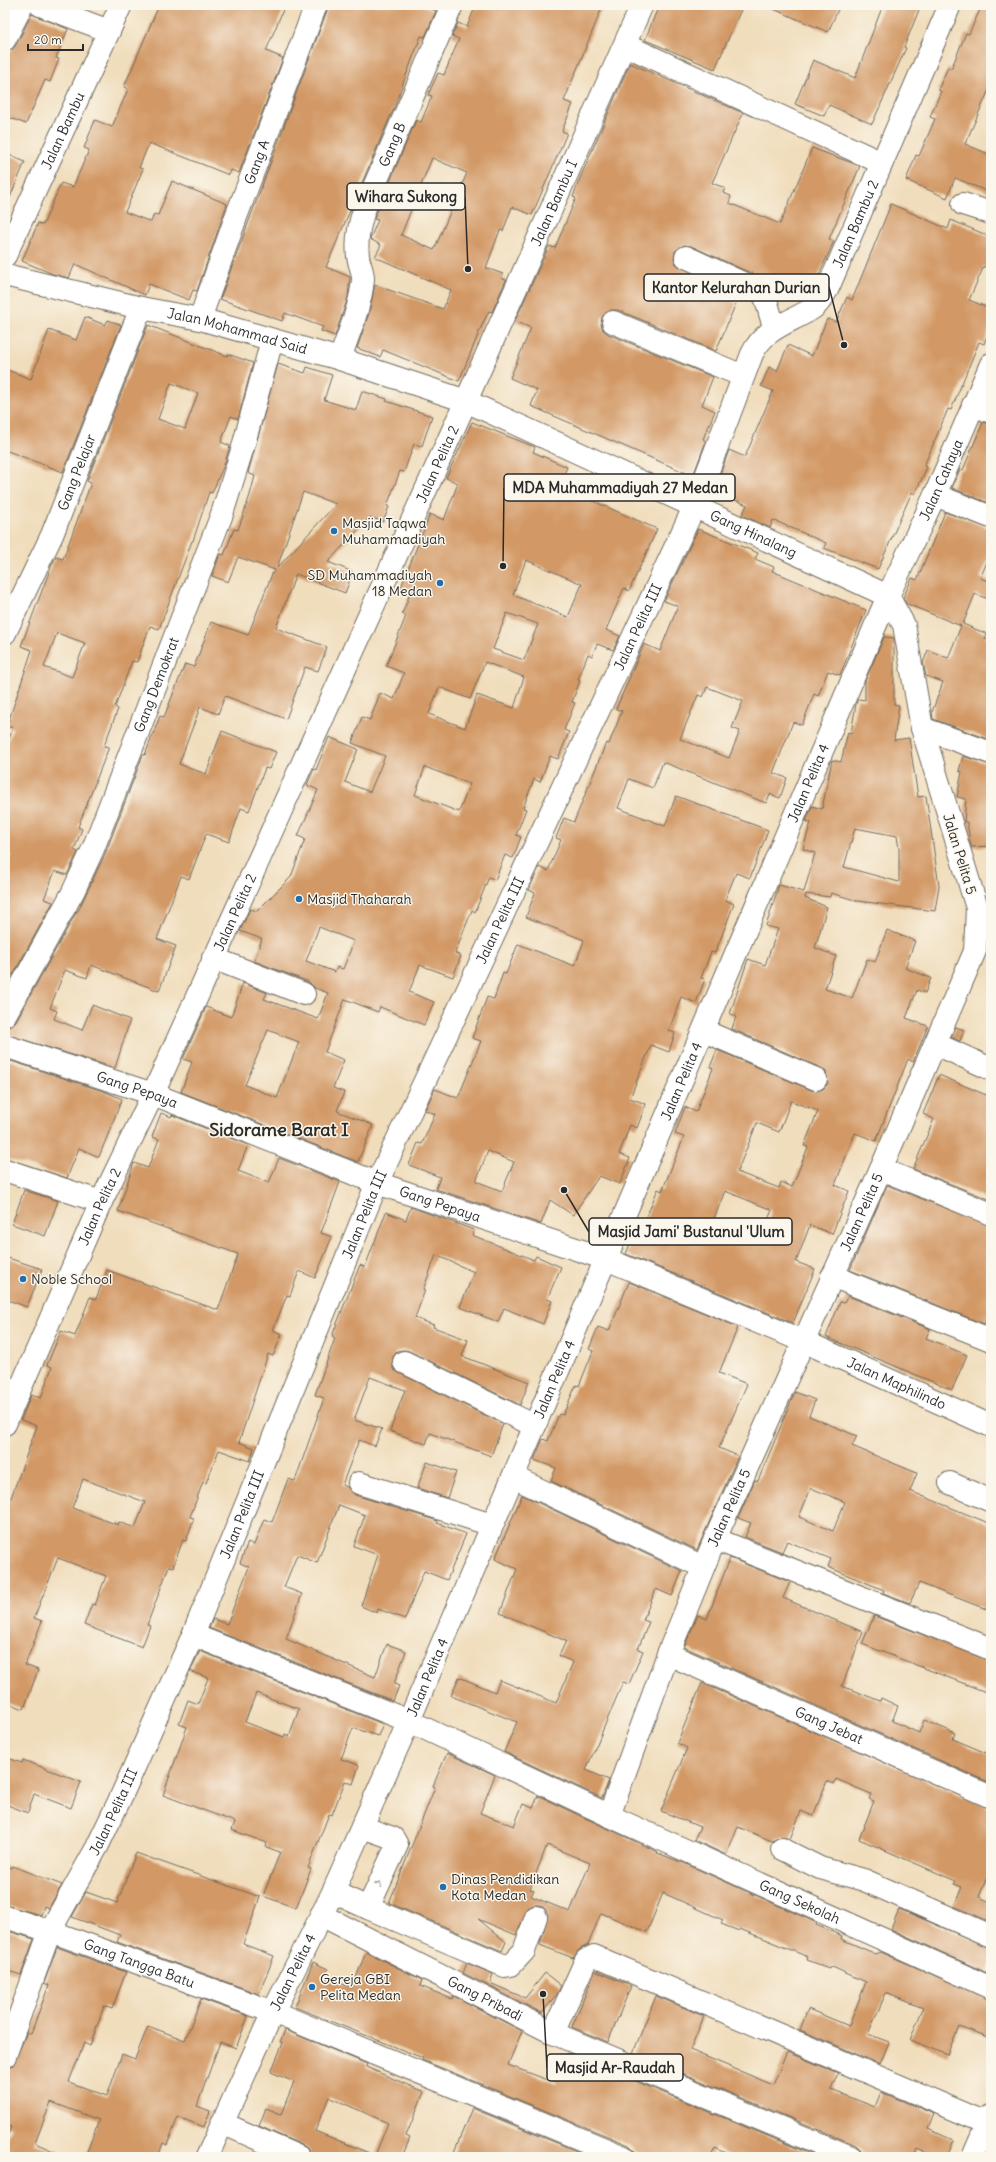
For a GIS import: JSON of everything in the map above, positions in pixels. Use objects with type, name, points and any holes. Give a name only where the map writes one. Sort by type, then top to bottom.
[{"type":"street","points":[[5,39],[22,5]]},
{"type":"street","points":[[40,5],[109,31]]},
{"type":"street","name":"Jalan Bambu","points":[[5,256],[121,5]]},
{"type":"street","name":"Gang A","points":[[200,319],[236,217],[316,5]]},
{"type":"street","name":"Gang B","points":[[340,359],[362,289],[363,274],[358,256],[358,228],[364,210],[452,5]]},
{"type":"street","name":"Jalan Bambu I","points":[[466,401],[642,5]]},
{"type":"street","name":"Jalan Bambu 2","points":[[695,505],[756,345],[774,328],[813,308],[823,297],[950,5]]},
{"type":"street","points":[[625,45],[882,163]]},
{"type":"street","points":[[963,204],[991,214]]},
{"type":"street","points":[[686,258],[764,294],[774,328]]},
{"type":"street","name":"Jalan Mohammad Said","points":[[5,275],[141,308],[200,319],[340,359],[466,401]]},
{"type":"street","name":"Gang Pelajar","points":[[5,633],[52,535],[141,308]]},
{"type":"street","points":[[613,322],[743,376]]},
{"type":"street","name":"Gang Demokrat","points":[[5,1015],[73,892],[93,849],[222,514],[243,447],[272,340]]},
{"type":"street","name":"Jalan Cahaya","points":[[888,596],[935,495],[982,408],[991,364]]},
{"type":"street","name":"Gang Hinalang","points":[[466,401],[695,505],[888,596]]},
{"type":"street","name":"Jalan Pelita 2","points":[[5,1424],[102,1202],[153,1094],[213,958],[466,401]]},
{"type":"street","points":[[935,495],[991,517]]},
{"type":"street","name":"Jalan Pelita III","points":[[5,2056],[12,2016],[50,1931],[97,1846],[120,1799],[193,1635],[377,1183],[695,505]]},
{"type":"street","name":"Jalan Pelita 5","points":[[609,1816],[668,1654],[714,1539],[881,1169],[975,951],[984,911],[922,728],[904,625],[888,596]]},
{"type":"street","name":"Jalan Pelita 4","points":[[207,2157],[273,2012],[333,1892],[409,1721],[888,596]]},
{"type":"street","points":[[922,728],[991,753]]},
{"type":"street","points":[[213,958],[304,994]]},
{"type":"street","points":[[704,1030],[816,1079]]},
{"type":"street","points":[[936,1044],[991,1069]]},
{"type":"street","name":"Gang Pepaya","points":[[5,1046],[153,1094],[377,1183],[606,1260],[803,1341]]},
{"type":"street","points":[[881,1169],[991,1214]]},
{"type":"street","points":[[5,1170],[102,1202]]},
{"type":"street","points":[[832,1276],[991,1340]]},
{"type":"street","name":"Jalan Maphilindo","points":[[803,1341],[991,1426]]},
{"type":"street","points":[[404,1362],[535,1426]]},
{"type":"street","points":[[513,1478],[703,1567]]},
{"type":"street","points":[[359,1483],[492,1525]]},
{"type":"street","points":[[950,1483],[991,1501]]},
{"type":"street","points":[[714,1539],[991,1649]]},
{"type":"street","name":"Gang Sekolah","points":[[193,1635],[409,1721],[609,1816],[991,1988]]},
{"type":"street","name":"Gang Jebat","points":[[668,1654],[991,1797]]},
{"type":"street","points":[[362,1826],[393,1838],[397,1845],[368,1908]]},
{"type":"street","points":[[782,1849],[820,1868],[864,1880],[991,1936]]},
{"type":"street","points":[[333,1892],[505,1966],[511,1965],[524,1950],[536,1917]]},
{"type":"street","name":"Gang Pribadi","points":[[321,1915],[553,2033],[851,2157]]},
{"type":"street","name":"Gang Tangga Batu","points":[[5,1917],[50,1931],[273,2012],[624,2157]]},
{"type":"street","points":[[553,2033],[586,1960],[594,1956],[990,2121],[973,2157]]},
{"type":"street","points":[[222,2123],[299,2157]]},
{"type":"building","points":[[159,5],[285,5],[266,51],[283,58],[239,173],[231,170],[229,175],[149,143],[139,168],[143,169],[125,212],[151,222],[154,214],[158,215],[172,181],[227,204],[197,291],[193,290],[189,300],[149,284],[145,295],[75,264],[69,278],[53,274],[22,261],[38,223],[43,225],[61,183],[73,187],[89,150],[84,148],[95,120],[112,127],[128,89],[124,87]]},
{"type":"building","points":[[329,5],[422,5],[436,11],[425,37],[421,36],[393,110],[326,267],[350,277],[348,297],[335,336],[321,331],[323,327],[285,313],[282,321],[220,299]]},
{"type":"building","points":[[476,5],[603,5],[564,101],[573,104],[562,131],[567,133],[532,215],[512,207],[503,231],[500,230],[486,268],[503,274],[501,278],[506,280],[492,312],[489,311],[482,325],[459,381],[383,350],[380,357],[357,348],[369,313],[375,285],[443,309],[451,290],[375,257],[381,245],[370,239],[378,220],[374,219],[416,120],[421,122],[432,96],[428,95],[438,73],[444,75],[459,39],[452,36],[458,23],[467,27]],"holes":[[[432,158],[467,173],[434,250],[401,235]]]},
{"type":"building","points":[[659,5],[743,5],[715,69],[645,40]]},
{"type":"building","points":[[764,5],[840,5],[828,32]]},
{"type":"building","points":[[883,5],[921,5],[904,47],[906,48],[872,124],[829,105],[824,116],[795,104],[813,60],[855,78]]},
{"type":"building","points":[[982,5],[991,5],[991,85],[965,144],[991,155],[991,193],[955,178],[947,198],[906,180],[916,155],[919,156],[935,119],[930,117],[941,91],[938,90],[948,67],[951,69],[966,33],[969,34]]},
{"type":"building","points":[[32,14],[68,29],[56,58],[59,59],[50,82],[45,80],[26,124],[5,116],[5,51],[12,50],[16,45]]},
{"type":"building","points":[[630,63],[743,113],[712,183],[725,188],[723,193],[731,196],[729,203],[780,224],[812,148],[860,166],[829,239],[834,241],[813,288],[787,278],[784,286],[691,246],[684,245],[675,251],[674,259],[676,264],[700,277],[696,287],[736,303],[716,351],[618,310],[611,310],[602,317],[601,324],[603,330],[608,334],[713,377],[702,405],[715,411],[703,439],[706,441],[693,476],[531,406],[537,390],[510,378],[531,328],[515,321],[549,246],[555,248],[576,198],[573,197],[578,183]]},
{"type":"building","points":[[5,153],[25,162],[5,209]]},
{"type":"building","points":[[891,204],[948,229],[951,220],[991,237],[991,269],[984,266],[969,300],[991,309],[991,326],[984,344],[979,342],[951,410],[948,409],[924,466],[927,467],[915,494],[912,492],[878,569],[824,548],[826,543],[773,520],[770,528],[742,515],[747,505],[714,491],[729,450],[745,457],[773,391],[761,386],[769,367],[777,371],[788,345],[812,356],[827,319],[836,322],[847,297],[852,300]]},
{"type":"building","points":[[85,317],[105,325],[108,320],[121,325],[63,472],[5,450],[5,369],[31,379],[49,330],[76,340]]},
{"type":"building","points":[[148,325],[227,356],[228,354],[253,363],[238,419],[231,416],[221,442],[230,446],[224,465],[212,493],[209,492],[193,541],[159,629],[150,626],[137,662],[132,661],[115,707],[118,709],[104,746],[109,747],[78,827],[82,829],[74,850],[78,852],[67,875],[55,871],[44,899],[53,902],[13,975],[5,973],[5,871],[11,855],[5,852],[5,750],[13,728],[7,726],[32,650],[21,646],[51,567],[56,557],[63,559],[91,483],[87,481]],"holes":[[[171,383],[198,393],[185,429],[158,419]],[[57,633],[85,643],[72,677],[44,667]]]},
{"type":"building","points":[[278,364],[305,373],[307,367],[332,375],[324,400],[356,410],[362,391],[387,399],[386,401],[432,416],[422,446],[414,444],[404,472],[400,471],[387,506],[389,507],[383,522],[370,517],[328,562],[353,572],[345,593],[296,574],[276,628],[327,647],[318,671],[305,667],[286,719],[225,696],[218,714],[200,707],[179,764],[206,774],[222,731],[276,752],[269,769],[265,768],[249,811],[241,808],[229,842],[206,834],[189,879],[181,876],[157,939],[176,946],[159,991],[91,965],[87,978],[65,970],[50,1008],[57,1011],[54,1019],[82,1030],[92,1005],[130,1020],[115,1068],[5,1034],[5,1027],[11,1026],[16,1021],[78,911],[105,854],[143,755],[145,755],[160,716],[164,717],[185,664],[194,667],[211,622],[248,635],[272,574],[275,570],[238,557],[228,582],[212,576],[220,554],[224,555],[234,529],[238,530],[255,476],[248,473]],"holes":[[[303,492],[336,504],[277,568]]]},
{"type":"building","points":[[472,422],[535,447],[533,452],[567,467],[559,486],[657,529],[629,591],[624,588],[606,630],[620,636],[613,650],[597,644],[592,656],[588,654],[578,680],[580,681],[572,702],[575,703],[564,730],[569,732],[558,759],[550,756],[540,782],[534,779],[523,808],[526,809],[516,835],[521,837],[513,858],[505,855],[495,880],[489,877],[475,912],[472,910],[455,953],[461,956],[453,977],[420,965],[409,992],[434,1002],[424,1025],[380,1007],[378,1012],[345,999],[325,1052],[344,1060],[333,1088],[344,1092],[337,1111],[373,1125],[358,1162],[181,1092],[192,1062],[183,1059],[206,1007],[231,1017],[243,983],[267,993],[264,999],[318,1019],[328,993],[315,988],[309,982],[254,961],[262,939],[240,931],[250,909],[257,911],[291,877],[305,839],[298,836],[318,790],[307,785],[314,769],[316,770],[329,737],[358,749],[345,782],[370,792],[385,756],[352,743],[362,717],[370,720],[380,693],[394,699],[404,673],[386,666],[406,616],[402,614],[411,591],[401,587],[430,514],[444,520],[458,483],[446,478]],"holes":[[[526,560],[582,584],[568,617],[513,595]],[[507,613],[538,624],[524,660],[493,649]],[[485,662],[524,677],[514,708],[477,695],[465,728],[429,714],[439,687],[470,699]],[[425,767],[470,784],[459,812],[415,795]],[[319,927],[354,941],[343,969],[337,967],[335,972],[306,961]],[[268,1030],[299,1042],[277,1098],[245,1085]]]},
{"type":"building","points":[[983,422],[991,424],[991,504],[952,488],[960,469],[963,470]]},
{"type":"building","points":[[945,512],[991,529],[991,553],[980,578],[991,582],[991,600],[975,594],[963,624],[987,634],[985,638],[991,641],[991,740],[933,719],[932,712],[943,682],[926,676],[923,663],[928,650],[948,658],[961,626],[907,604],[903,598],[912,578],[917,580]]},
{"type":"building","points":[[698,529],[758,553],[755,559],[774,567],[772,571],[866,610],[840,675],[828,671],[818,696],[814,694],[802,725],[793,722],[773,773],[787,778],[780,798],[770,794],[766,803],[663,762],[653,788],[629,779],[618,808],[665,826],[676,796],[768,830],[750,878],[736,873],[725,900],[734,904],[715,953],[711,952],[701,978],[705,979],[696,1003],[681,997],[669,1031],[675,1033],[669,1052],[651,1045],[630,1098],[646,1104],[637,1128],[630,1125],[619,1154],[630,1158],[620,1184],[599,1176],[573,1215],[550,1200],[541,1224],[436,1189],[440,1177],[409,1165],[418,1143],[422,1144],[435,1114],[425,1110],[435,1089],[458,1098],[481,1041],[472,1038],[487,997],[494,999],[503,973],[506,974],[518,944],[575,966],[584,940],[526,917],[535,893],[529,890],[539,867],[548,871],[561,840],[556,838],[564,818],[574,822],[606,743],[609,744],[622,711],[616,709],[644,644],[660,651],[678,606],[664,601]],"holes":[[[707,687],[743,701],[732,728],[740,731],[729,758],[680,739],[698,695],[703,697]],[[488,1151],[514,1162],[502,1191],[476,1181]]]},
{"type":"building","points":[[884,637],[894,638],[894,704],[899,705],[894,740],[909,738],[918,797],[926,796],[939,886],[935,911],[858,901],[831,893],[830,897],[806,894],[805,898],[827,907],[815,948],[836,956],[825,989],[852,998],[867,959],[875,962],[887,930],[915,941],[905,968],[931,978],[925,993],[917,990],[906,1018],[928,1026],[913,1062],[908,1059],[876,1141],[855,1133],[835,1185],[849,1191],[832,1234],[810,1225],[796,1262],[815,1269],[793,1323],[626,1254],[638,1223],[643,1225],[658,1189],[662,1191],[684,1137],[675,1134],[685,1107],[696,1112],[713,1068],[710,1067],[717,1050],[811,1090],[817,1091],[823,1089],[828,1084],[826,1072],[821,1068],[732,1029],[736,1016],[730,1014],[748,959],[765,965],[778,929],[766,926],[779,885],[804,892],[815,853],[803,849],[811,822],[806,821],[812,806],[822,809],[832,760],[841,762],[848,732],[851,733],[856,704],[858,699],[865,700],[865,681]],"holes":[[[855,828],[897,836],[899,849],[899,882],[844,867]],[[791,1101],[818,1111],[804,1146],[808,1147],[792,1187],[781,1182],[779,1188],[737,1172],[757,1123],[779,1132]],[[725,1191],[772,1210],[758,1244],[711,1226]]]},
{"type":"building","points":[[963,756],[991,765],[991,846],[971,847],[967,822],[964,822],[966,799],[957,797],[962,772],[959,771]]},
{"type":"building","points":[[956,1027],[964,1030],[960,1041],[951,1037]]},
{"type":"building","points":[[5,1059],[106,1092],[122,1099],[99,1157],[79,1148],[67,1178],[5,1158]]},
{"type":"building","points":[[939,1075],[991,1097],[991,1200],[913,1169],[934,1119],[923,1114]]},
{"type":"building","points":[[161,1113],[171,1117],[172,1115],[248,1145],[238,1171],[269,1183],[279,1158],[340,1182],[321,1233],[332,1237],[315,1278],[299,1271],[290,1296],[287,1295],[273,1330],[282,1334],[273,1356],[268,1354],[239,1442],[254,1448],[250,1461],[219,1450],[206,1483],[203,1482],[190,1517],[194,1518],[186,1541],[183,1540],[173,1567],[169,1566],[147,1625],[150,1626],[142,1647],[84,1625],[92,1604],[95,1605],[106,1576],[58,1558],[34,1618],[42,1621],[25,1665],[38,1670],[24,1709],[5,1702],[5,1514],[37,1426],[21,1420],[31,1395],[41,1398],[52,1367],[47,1365],[61,1331],[75,1336],[90,1297],[96,1299],[107,1270],[218,1310],[238,1254],[118,1211],[134,1163],[148,1168],[159,1139],[152,1137]],"holes":[[[83,1479],[145,1502],[135,1528],[119,1522],[118,1525],[72,1508]]]},
{"type":"building","points":[[887,1185],[991,1226],[991,1308],[984,1324],[850,1270]]},
{"type":"building","points":[[24,1190],[58,1201],[45,1236],[12,1224]]},
{"type":"building","points":[[411,1207],[474,1230],[472,1235],[534,1260],[536,1256],[561,1267],[547,1299],[552,1301],[543,1324],[504,1308],[498,1322],[460,1307],[474,1272],[436,1255],[423,1290],[425,1290],[415,1318],[434,1325],[433,1327],[468,1340],[462,1356],[529,1382],[520,1405],[409,1351],[397,1351],[393,1357],[393,1369],[399,1373],[503,1424],[491,1456],[430,1433],[426,1444],[390,1431],[405,1390],[370,1377],[354,1420],[382,1429],[375,1446],[359,1440],[342,1485],[347,1487],[355,1495],[438,1521],[437,1523],[466,1534],[447,1580],[424,1571],[405,1619],[378,1609],[377,1613],[361,1606],[378,1555],[354,1546],[365,1515],[339,1505],[317,1563],[297,1555],[284,1587],[302,1594],[286,1639],[375,1677],[387,1644],[406,1651],[394,1684],[399,1686],[393,1701],[209,1628],[213,1619],[227,1624],[249,1567],[240,1563],[248,1542],[254,1545],[264,1519],[272,1522],[288,1479],[295,1481],[324,1398],[315,1395],[335,1338],[332,1336],[360,1265],[365,1267],[386,1212],[406,1220]]},
{"type":"building","name":"Noble School","points":[[5,1257],[42,1269],[27,1307],[5,1299]]},
{"type":"building","points":[[629,1282],[738,1327],[719,1373],[747,1384],[719,1448],[738,1456],[697,1550],[551,1481],[556,1468],[534,1460],[543,1439],[548,1441],[559,1414],[563,1415],[576,1385],[579,1386],[593,1351],[589,1349],[598,1327],[609,1331]]},
{"type":"building","points":[[848,1296],[930,1329],[926,1338],[967,1355],[952,1390],[826,1337],[840,1302],[844,1303]]},
{"type":"building","points":[[795,1392],[815,1400],[809,1416],[857,1436],[852,1446],[917,1473],[910,1491],[991,1524],[991,1611],[919,1583],[910,1603],[883,1593],[884,1590],[828,1567],[831,1559],[787,1541],[782,1552],[745,1537],[751,1523],[738,1518],[755,1480],[758,1481]],"holes":[[[811,1488],[845,1502],[833,1531],[799,1517]]]},
{"type":"building","points":[[427,1462],[456,1472],[447,1498],[417,1488]]},
{"type":"building","points":[[522,1495],[682,1571],[672,1596],[656,1589],[643,1620],[649,1622],[638,1649],[643,1651],[629,1684],[623,1682],[586,1770],[609,1780],[602,1798],[504,1752],[517,1722],[451,1696],[459,1677],[495,1692],[500,1680],[556,1703],[573,1662],[559,1656],[566,1641],[500,1613],[517,1569],[495,1559]]},
{"type":"building","points":[[730,1558],[790,1582],[783,1598],[863,1632],[842,1686],[880,1701],[881,1698],[898,1706],[892,1721],[919,1733],[924,1720],[955,1733],[953,1739],[991,1755],[991,1783],[684,1647],[698,1615],[707,1619]]},
{"type":"building","points":[[874,1616],[991,1661],[991,1694],[862,1644]]},
{"type":"building","points":[[200,1651],[383,1724],[378,1736],[353,1728],[341,1759],[359,1765],[353,1784],[345,1781],[332,1815],[329,1814],[308,1868],[311,1869],[296,1908],[263,1896],[280,1852],[266,1847],[267,1843],[232,1830],[235,1822],[163,1795],[187,1727],[179,1724],[188,1700],[198,1704],[208,1678],[190,1671]],"holes":[[[256,1693],[299,1709],[289,1736],[285,1734],[284,1737],[245,1722]]]},
{"type":"building","points":[[702,1683],[991,1809],[991,1867],[979,1897],[991,1902],[991,1922],[954,1906],[962,1887],[954,1884],[956,1881],[859,1839],[874,1801],[869,1799],[871,1794],[836,1779],[834,1784],[827,1781],[813,1816],[801,1811],[790,1839],[781,1837],[772,1841],[738,1827],[726,1855],[694,1840],[700,1827],[661,1811],[687,1748],[677,1743]]},
{"type":"building","points":[[447,1753],[495,1775],[480,1813],[514,1826],[523,1804],[533,1808],[538,1796],[658,1852],[657,1853],[684,1863],[817,1923],[816,1925],[842,1936],[841,1939],[876,1954],[881,1952],[991,2000],[991,2038],[959,2026],[947,2055],[910,2040],[923,2008],[886,1993],[868,2034],[889,2042],[880,2064],[800,2030],[808,2009],[849,2026],[866,1982],[830,1966],[829,1968],[807,1960],[808,1957],[740,1929],[739,1931],[721,1924],[723,1920],[663,1893],[647,1932],[601,1913],[588,1945],[580,1949],[573,1958],[540,1945],[548,1915],[545,1909],[540,1905],[533,1905],[528,1908],[516,1935],[478,1919],[506,1942],[502,1951],[389,1903],[435,1787],[433,1786]],"holes":[[[547,1845],[590,1863],[570,1912],[531,1896],[534,1890],[530,1889]]]},
{"type":"building","points":[[5,1757],[22,1763],[23,1760],[81,1782],[71,1808],[34,1794],[28,1813],[5,1804]]},
{"type":"building","points":[[136,1853],[260,1897],[243,1944],[274,1956],[259,1994],[117,1942],[120,1935],[72,1917],[86,1892],[117,1903]]},
{"type":"building","points":[[5,1866],[12,1868],[13,1866],[62,1885],[49,1908],[44,1906],[41,1915],[5,1905]]},
{"type":"building","points":[[899,1909],[991,1948],[991,1963],[987,1973],[891,1929]]},
{"type":"building","points":[[5,1930],[34,1939],[21,1975],[5,1970]]},
{"type":"building","points":[[57,1947],[126,1972],[112,2009],[104,2006],[90,2046],[84,2043],[69,2082],[107,2096],[122,2054],[135,2059],[148,2026],[185,2040],[201,1999],[248,2016],[236,2048],[220,2042],[197,2106],[210,2111],[204,2127],[178,2117],[167,2145],[163,2143],[158,2157],[85,2157],[99,2120],[51,2102],[35,2143],[67,2157],[5,2157],[5,2142],[11,2127],[5,2125],[5,2068],[13,2065],[27,2032],[31,2033],[49,1985],[44,1983]]},
{"type":"building","points":[[366,1952],[422,1980],[420,1986],[452,1999],[454,1996],[522,2031],[508,2065],[556,2083],[568,2053],[818,2157],[736,2157],[715,2148],[711,2157],[638,2157],[629,2145],[422,2060],[423,2058],[295,2007],[313,1962],[328,1969],[325,1977],[352,1988]]},
{"type":"building","points":[[467,1963],[493,1974],[490,1983],[525,1998],[545,1973],[561,1986],[557,1994],[542,2013],[463,1973]]},
{"type":"building","points":[[595,1971],[631,1986],[608,2042],[572,2027]]},
{"type":"building","points":[[656,1996],[704,2016],[690,2050],[773,2085],[787,2052],[838,2073],[831,2090],[875,2107],[881,2092],[934,2114],[928,2129],[953,2140],[946,2157],[936,2157],[917,2149],[914,2157],[863,2157],[861,2150],[856,2145],[633,2053]]},
{"type":"building","points":[[285,2030],[367,2064],[366,2067],[424,2092],[406,2136],[410,2138],[402,2157],[385,2157],[376,2153],[388,2123],[329,2097],[315,2131],[379,2157],[311,2157],[309,2150],[304,2146],[259,2126],[266,2108],[281,2114],[294,2082],[271,2072],[283,2043],[280,2042]]},
{"type":"building","points":[[472,2108],[591,2157],[452,2157]]},
{"type":"place","name":"Wihara Sukong","points":[[468,269]]},
{"type":"place","name":"Kantor Kelurahan Durian","points":[[844,345]]},
{"type":"place","name":"Masjid Taqwa Muhammadiyah","points":[[334,531]]},
{"type":"place","name":"MDA Muhammadiyah 27 Medan","points":[[503,566]]},
{"type":"place","name":"SD Muhammadiyah 18 Medan","points":[[440,583]]},
{"type":"place","name":"Masjid Thaharah","points":[[299,899]]},
{"type":"place","name":"Masjid Jami' Bustanul 'Ulum","points":[[564,1190]]},
{"type":"place","name":"Noble School","points":[[23,1279]]},
{"type":"place","name":"Dinas Pendidikan Kota Medan","points":[[443,1887]]},
{"type":"place","name":"Gereja GBI Pelita Medan","points":[[312,1987]]},
{"type":"place","name":"Masjid Ar-Raudah","points":[[543,1994]]},
{"type":"district","name":"Sidorame Barat I","points":[[279,1130]]}]
